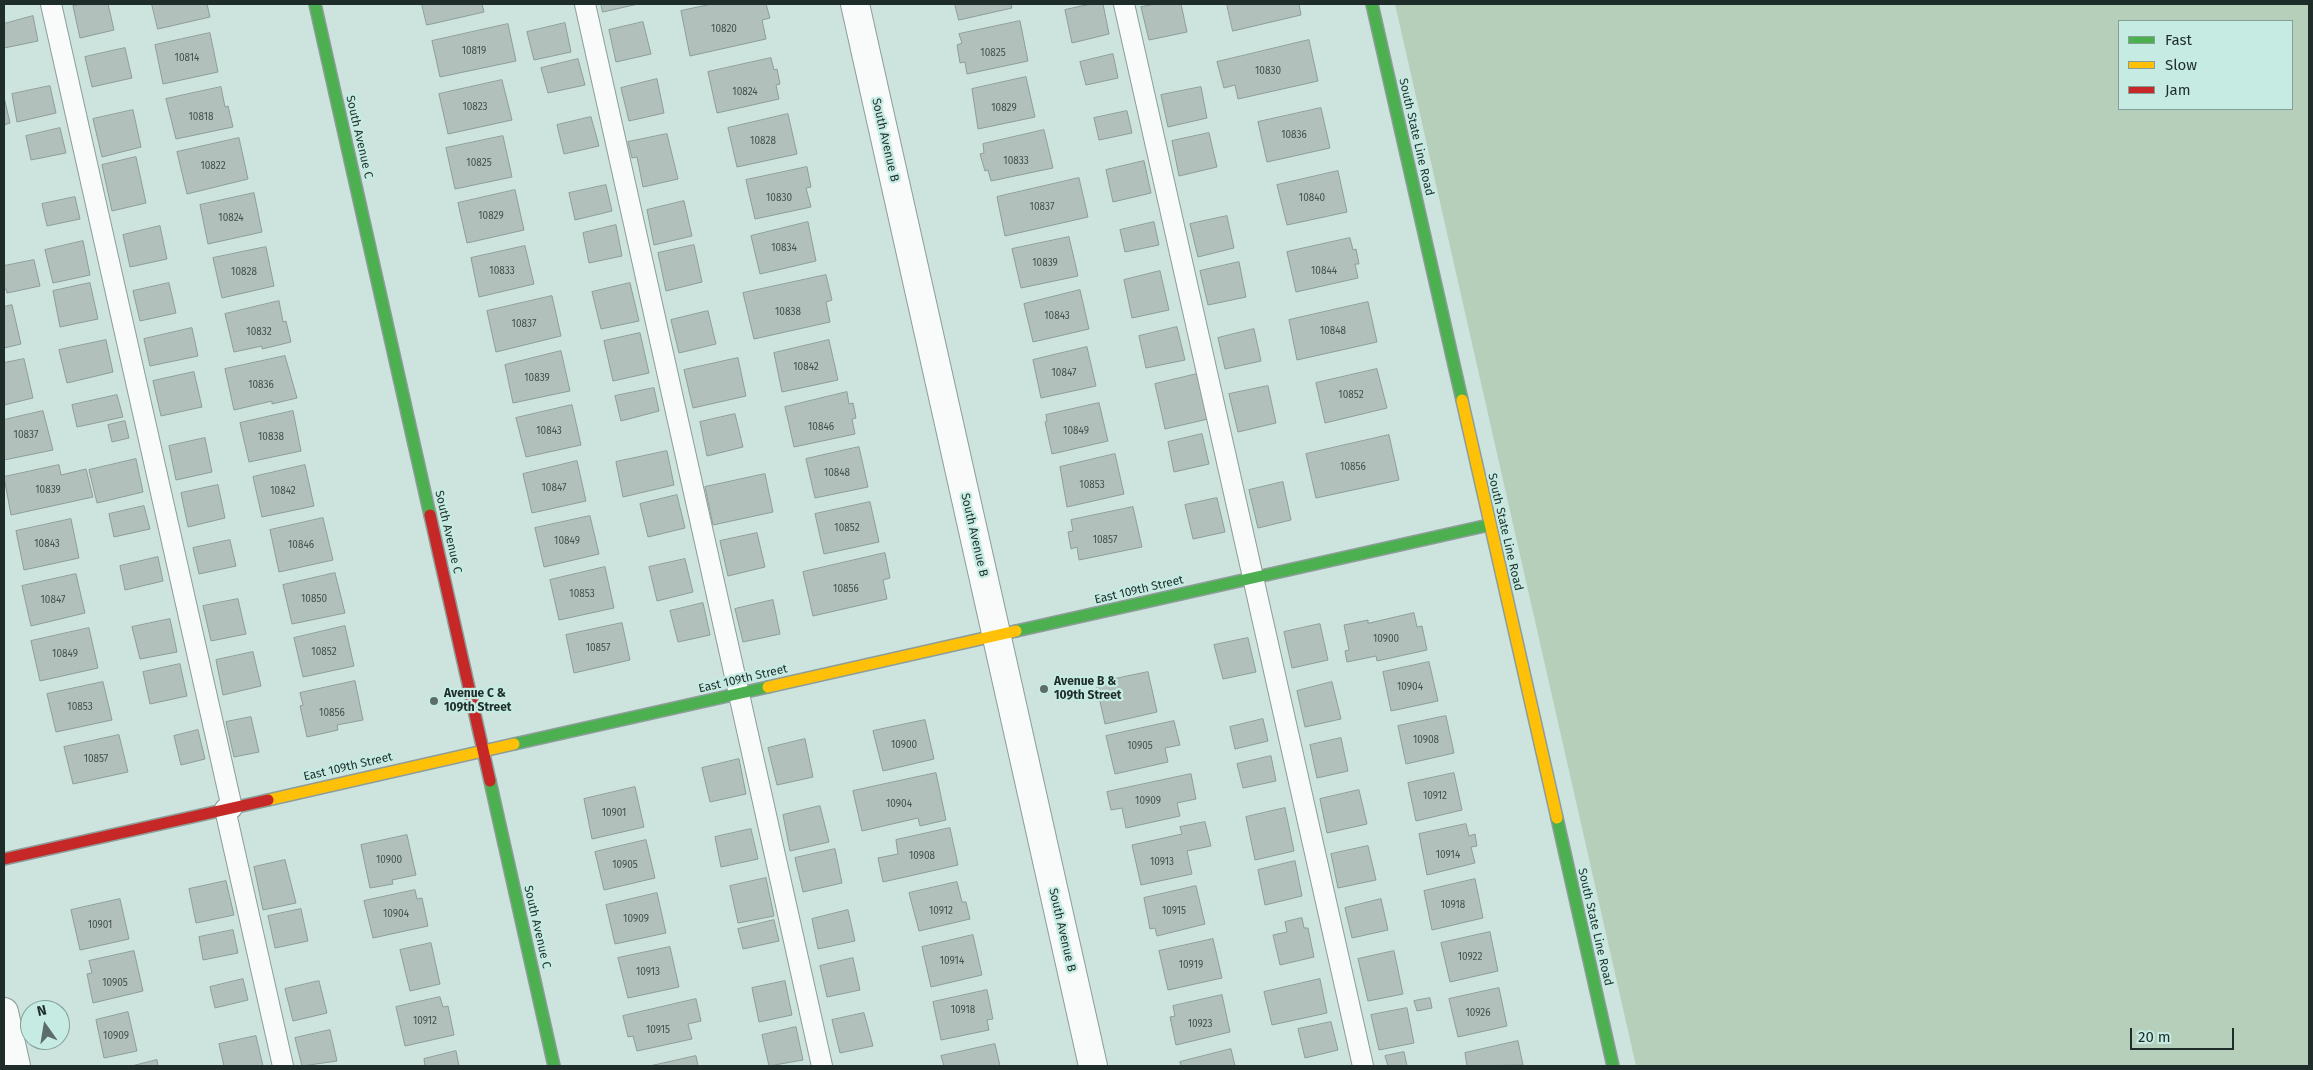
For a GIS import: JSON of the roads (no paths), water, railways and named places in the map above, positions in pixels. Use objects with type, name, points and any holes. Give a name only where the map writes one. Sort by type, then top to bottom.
[{"type":"street","name":"South Avenue C","points":[[315,4],[554,1066]]},
{"type":"street","name":"South Avenue B","points":[[855,4],[1093,1066]]},
{"type":"street","name":"South State Line Road","points":[[1372,4],[1613,1066]]},
{"type":"street","name":"East 109th Street","points":[[4,859],[1489,525]]},
{"type":"street","points":[[4,1012],[16,1066]]},
{"type":"lane","points":[[51,4],[228,808],[282,1066]]},
{"type":"lane","points":[[585,4],[822,1066]]},
{"type":"lane","points":[[1124,4],[1363,1066]]},
{"type":"place","name":"Avenue B & 109th Street","points":[[1044,689]]},
{"type":"place","name":"Avenue C & 109th Street","points":[[434,701]]}]
